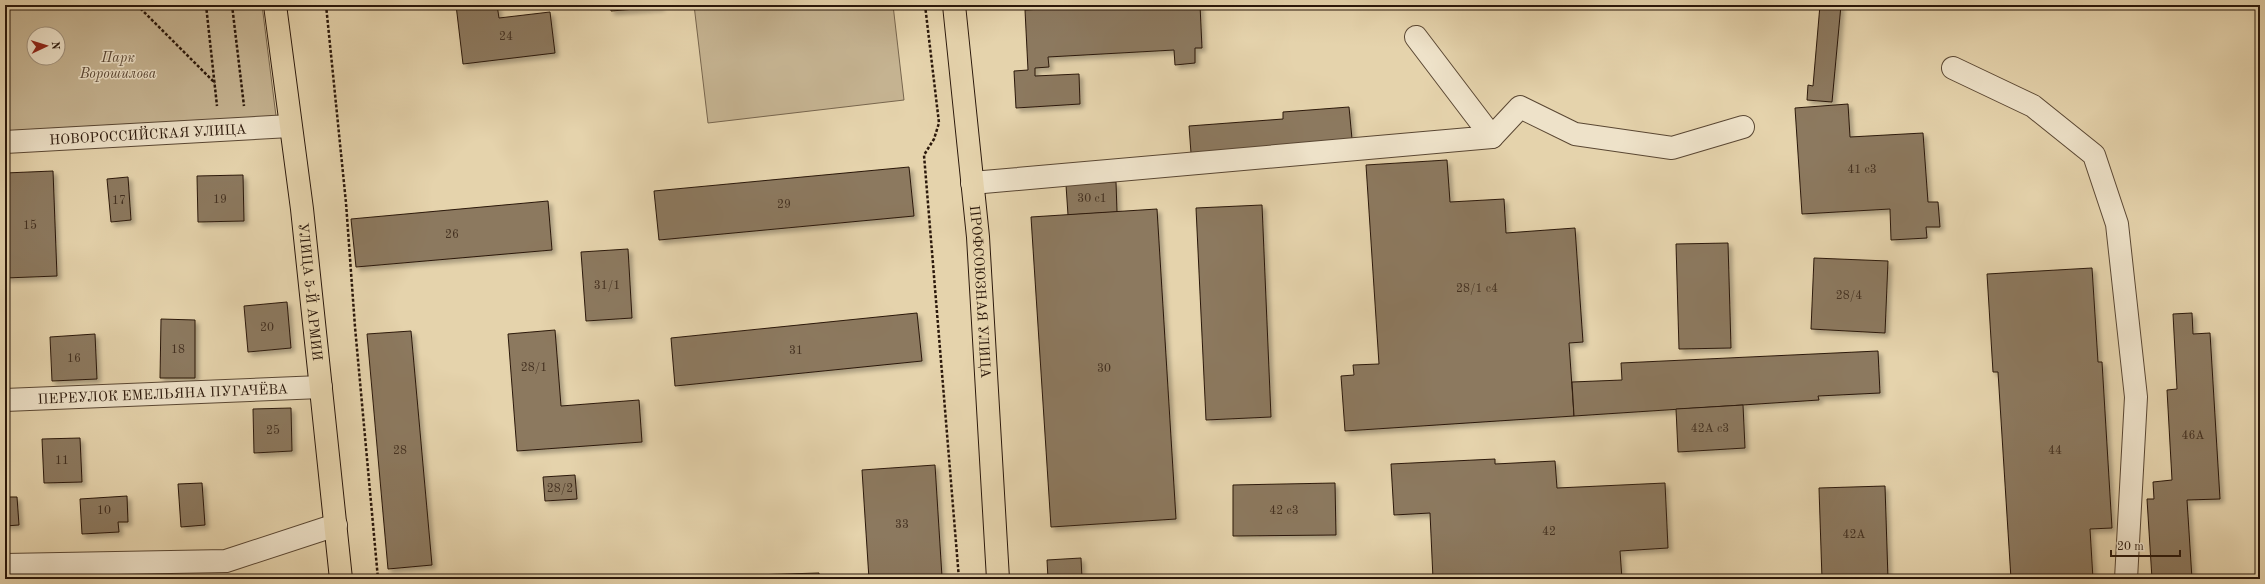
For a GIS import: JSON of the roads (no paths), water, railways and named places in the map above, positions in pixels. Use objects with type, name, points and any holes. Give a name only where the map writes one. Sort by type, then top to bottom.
[{"type":"main road","name":"УЛИЦА 5-Й АРМИИ","points":[[275,5],[302,209],[322,387],[341,579]]},
{"type":"main road","name":"ПРОФСОЮЗНАЯ УЛИЦА","points":[[954,5],[978,237],[998,579]]},
{"type":"street","points":[[1416,37],[1492,137]]},
{"type":"street","points":[[1953,68],[2033,106],[2094,155],[2117,224],[2136,397],[2126,579]]},
{"type":"street","points":[[972,183],[1492,137],[1520,107],[1575,134],[1672,148],[1744,127]]},
{"type":"street","name":"НОВОРОССИЙСКАЯ УЛИЦА","points":[[5,142],[290,126]]},
{"type":"street","name":"ПЕРЕУЛОК ЕМЕЛЬЯНА ПУГАЧЁВА","points":[[5,400],[322,387]]},
{"type":"street","points":[[5,565],[226,561],[336,525]]},
{"type":"park label","name":"Парк Ворошилова","points":[[118,66]]}]
